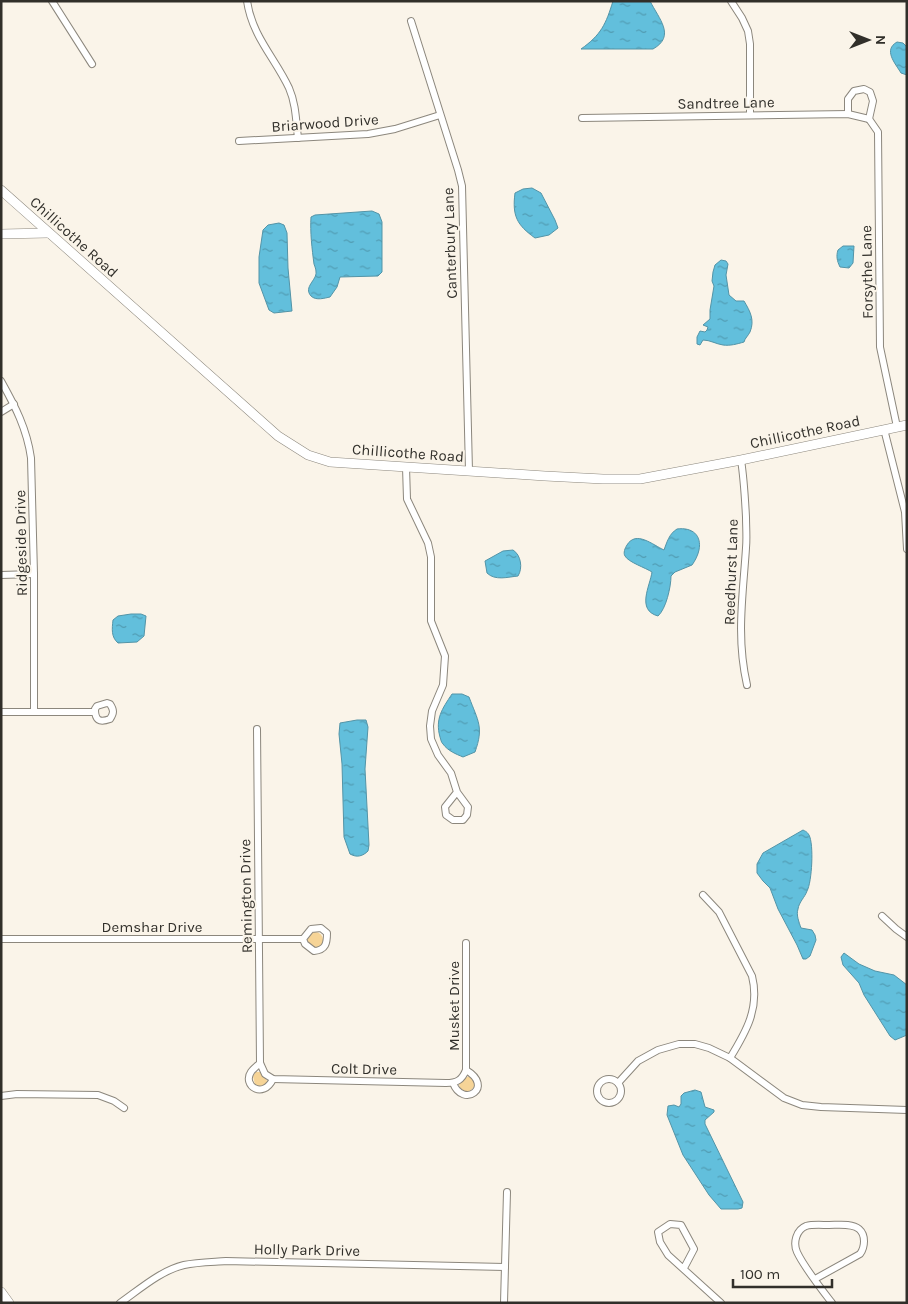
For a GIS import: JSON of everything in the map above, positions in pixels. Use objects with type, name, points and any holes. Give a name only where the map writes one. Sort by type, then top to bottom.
[{"type":"street","points":[[52,1],[92,64]]},
{"type":"street","points":[[247,1],[248,9],[262,44],[289,89],[294,105],[298,138]]},
{"type":"street","points":[[731,1],[748,30],[750,44],[750,115]]},
{"type":"street","name":"Canterbury Lane","points":[[411,21],[458,170],[462,194],[469,471]]},
{"type":"street","points":[[848,114],[848,99],[854,91],[864,88],[870,92],[873,101],[869,118]]},
{"type":"street","name":"Sandtree Lane","points":[[582,118],[848,114],[869,118]]},
{"type":"street","name":"Briarwood Drive","points":[[239,141],[368,134],[440,115]]},
{"type":"street","name":"Forsythe Lane","points":[[869,118],[878,132],[880,347],[897,427]]},
{"type":"street","name":"Chillicothe Road","points":[[1,190],[278,436],[308,455],[330,462],[594,479],[640,479],[907,425]]},
{"type":"street","points":[[1,234],[48,233]]},
{"type":"street","name":"Ridgeside Drive","points":[[1,381],[14,404],[26,432],[32,458],[34,712]]},
{"type":"street","points":[[1,412],[14,404]]},
{"type":"street","points":[[884,429],[905,512],[907,549]]},
{"type":"street","name":"Reedhurst Lane","points":[[741,460],[745,480],[746,546],[741,609],[741,646],[748,685]]},
{"type":"street","points":[[406,467],[407,500],[428,543],[431,557],[431,621],[445,656],[443,685],[432,711],[431,739],[438,755],[451,773],[457,792],[468,807],[463,820],[453,820],[446,814],[446,807],[457,792]]},
{"type":"street","points":[[1,575],[34,574]]},
{"type":"street","points":[[1,712],[95,712]]},
{"type":"street","name":"Remington Drive","points":[[257,729],[260,1063]]},
{"type":"street","points":[[703,895],[719,912],[749,968],[754,984],[752,1015],[746,1033],[730,1058]]},
{"type":"street","points":[[882,916],[907,936]]},
{"type":"street","name":"Demshar Drive","points":[[1,939],[304,939]]},
{"type":"street","name":"Musket Drive","points":[[466,943],[466,1070]]},
{"type":"street","points":[[618,1083],[638,1062],[658,1050],[679,1044],[695,1044],[730,1058],[784,1098],[802,1105],[821,1108],[907,1110]]},
{"type":"street","points":[[260,1063],[265,1074],[274,1079]]},
{"type":"street","name":"Colt Drive","points":[[260,1063],[249,1075],[251,1085],[260,1090],[266,1089],[274,1079],[453,1083],[462,1094],[469,1095],[475,1092],[478,1086],[477,1079],[473,1073],[466,1070]]},
{"type":"street","points":[[453,1083],[460,1080],[466,1070]]},
{"type":"street","points":[[1,1096],[17,1094],[98,1096],[114,1101],[124,1108]]},
{"type":"street","points":[[504,1303],[507,1192]]},
{"type":"street","points":[[684,1268],[694,1249],[681,1225],[670,1224],[658,1232],[660,1242],[668,1255],[721,1303]]},
{"type":"street","points":[[815,1279],[860,1254],[864,1249],[864,1237],[860,1230],[853,1226],[818,1225],[805,1227],[799,1232],[795,1243],[797,1251],[815,1279],[832,1303]]},
{"type":"street","name":"Holly Park Drive","points":[[120,1303],[153,1280],[181,1266],[193,1263],[226,1261],[505,1267]]},
{"type":"street","points":[[1,1292],[9,1303]]},
{"type":"shaded area","points":[[315,932],[321,934],[323,940],[321,946],[315,948],[309,946],[307,940],[309,934]]},
{"type":"shaded area","points":[[256,1072],[260,1072],[268,1082],[263,1087],[255,1085],[253,1076]]},
{"type":"shaded area","points":[[470,1076],[474,1080],[474,1087],[470,1091],[464,1092],[460,1089],[459,1084]]},
{"type":"water","points":[[613,1],[650,1],[664,27],[664,39],[660,44],[653,49],[581,49],[602,28]]},
{"type":"water","points":[[897,42],[903,43],[907,47],[907,75],[901,73],[893,61],[891,49]]},
{"type":"water","points":[[532,188],[541,193],[558,228],[549,235],[535,238],[520,224],[514,208],[515,193],[523,189]]},
{"type":"water","points":[[372,211],[379,214],[382,222],[382,272],[378,276],[340,277],[337,287],[330,297],[313,298],[309,293],[309,287],[316,275],[311,217],[315,215]]},
{"type":"water","points":[[279,223],[284,225],[287,233],[292,311],[274,313],[269,310],[259,283],[259,257],[263,230],[268,225]]},
{"type":"water","points":[[843,246],[854,246],[853,263],[849,268],[840,267],[838,261],[838,250]]},
{"type":"water","points":[[721,260],[726,261],[728,264],[726,275],[729,295],[736,301],[744,301],[751,316],[752,324],[744,342],[726,345],[703,340],[700,345],[697,344],[697,337],[700,331],[705,332],[707,330],[708,327],[703,325],[710,319],[714,286],[712,281],[713,272],[715,265]]},
{"type":"water","points":[[677,529],[687,529],[695,533],[699,540],[699,550],[692,565],[675,572],[671,576],[667,598],[658,616],[651,613],[646,603],[652,572],[633,563],[624,555],[624,550],[631,541],[640,539],[664,550],[670,536]]},
{"type":"water","points":[[513,550],[518,555],[520,562],[518,576],[498,578],[487,573],[485,561],[503,551]]},
{"type":"water","points":[[131,614],[146,616],[144,636],[137,642],[118,643],[113,635],[113,620],[118,616]]},
{"type":"water","points":[[452,694],[462,694],[469,697],[479,724],[478,743],[475,752],[463,757],[452,752],[441,742],[439,731],[440,714]]},
{"type":"water","points":[[366,720],[368,727],[365,769],[369,845],[368,851],[357,856],[350,854],[344,837],[342,764],[339,734],[340,723]]},
{"type":"water","points":[[803,830],[808,833],[811,840],[812,863],[809,886],[797,911],[801,928],[812,930],[816,940],[810,956],[806,959],[803,959],[778,909],[770,888],[757,873],[757,864],[763,853]]},
{"type":"water","points":[[844,953],[859,964],[875,971],[894,975],[907,985],[907,1035],[895,1040],[890,1036],[864,995],[859,983],[843,965],[841,957]]},
{"type":"water","points":[[695,1090],[701,1092],[705,1107],[714,1110],[705,1120],[705,1124],[743,1202],[742,1208],[721,1209],[709,1195],[683,1155],[667,1115],[668,1106],[674,1105],[679,1107],[681,1096],[684,1093]]}]
